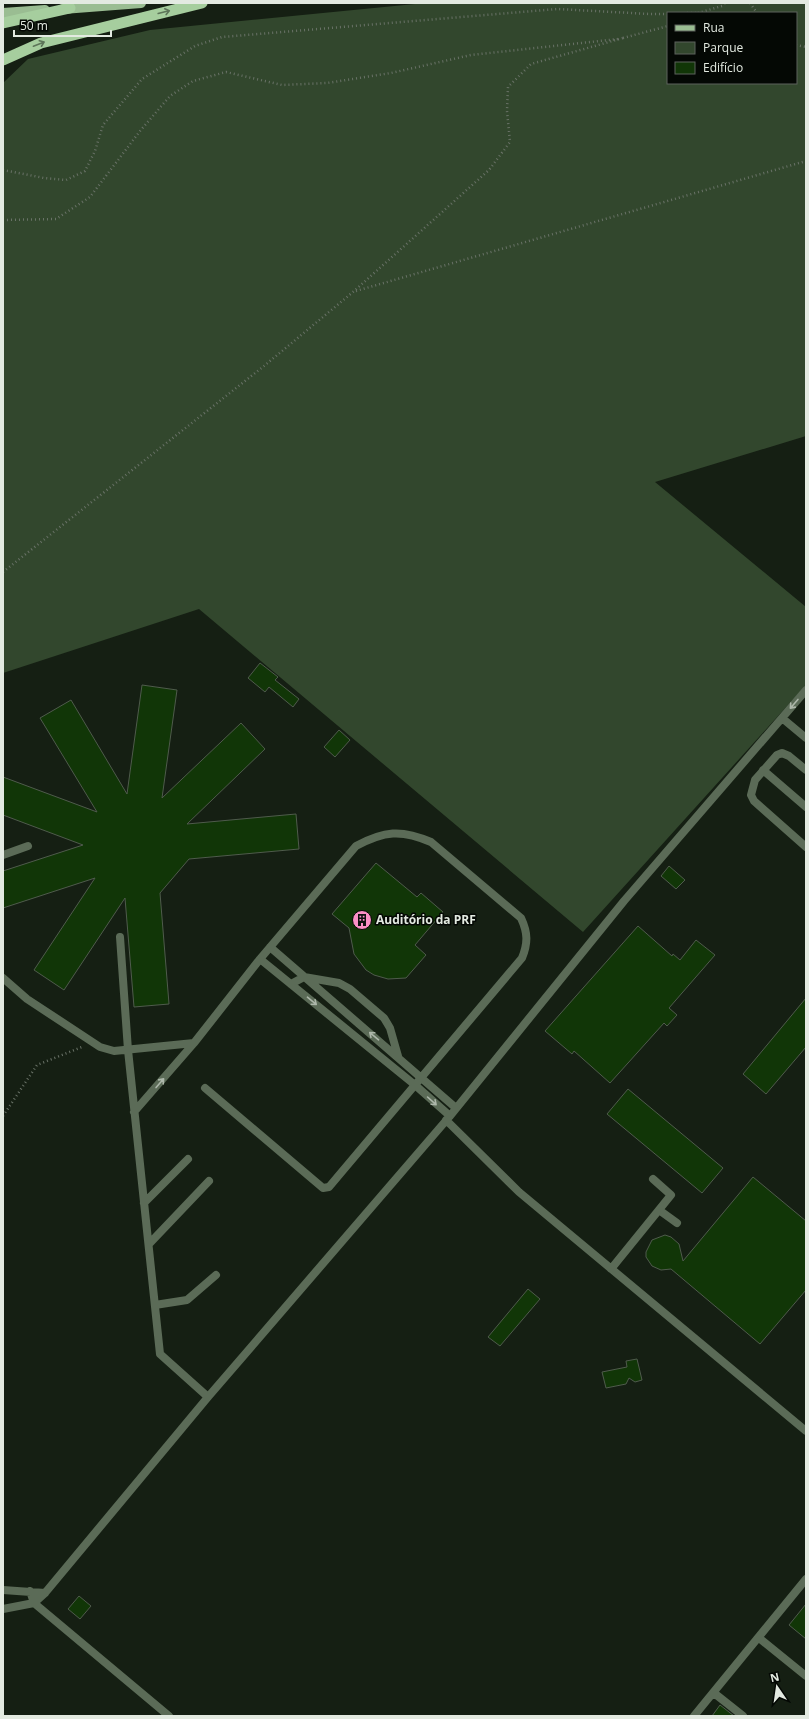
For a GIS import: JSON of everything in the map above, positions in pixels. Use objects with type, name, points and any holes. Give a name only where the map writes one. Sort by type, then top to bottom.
[{"type":"highway","points":[[3,60],[41,43],[202,3]]},
{"type":"highway","points":[[3,23],[70,8]]},
{"type":"main road","points":[[3,13],[141,3]]},
{"type":"lane","points":[[3,1609],[34,1603],[45,1593],[208,1397],[448,1118],[624,901],[806,690]]},
{"type":"lane","points":[[782,718],[806,738]]},
{"type":"lane","points":[[806,770],[789,756],[782,753],[777,755],[763,770],[751,788],[751,795],[754,801],[806,847]]},
{"type":"lane","points":[[763,770],[806,807]]},
{"type":"lane","points":[[134,1112],[194,1043],[260,959],[356,846],[373,837],[395,832],[414,834],[431,842],[521,918],[526,930],[527,945],[522,958],[332,1185],[323,1188],[205,1088]]},
{"type":"lane","points":[[3,854],[28,846]]},
{"type":"lane","points":[[120,937],[128,1050],[160,1354],[208,1397]]},
{"type":"lane","points":[[270,947],[456,1108]]},
{"type":"lane","points":[[260,959],[415,1085],[519,1192],[806,1431]]},
{"type":"lane","points":[[291,984],[304,977],[338,983],[350,989],[384,1018],[390,1028],[398,1057]]},
{"type":"lane","points":[[3,978],[27,999],[94,1042],[114,1051],[194,1043]]},
{"type":"lane","points":[[144,1203],[188,1159]]},
{"type":"lane","points":[[611,1270],[671,1195],[653,1178]]},
{"type":"lane","points":[[148,1244],[208,1181]]},
{"type":"lane","points":[[658,1210],[677,1223]]},
{"type":"lane","points":[[155,1305],[187,1300],[216,1275]]},
{"type":"lane","points":[[694,1716],[805,1582]]},
{"type":"lane","points":[[3,1590],[45,1593]]},
{"type":"lane","points":[[30,1591],[34,1603],[169,1716]]},
{"type":"lane","points":[[759,1638],[806,1676]]},
{"type":"lane","points":[[714,1693],[743,1716]]},
{"type":"path","points":[[701,12],[722,6],[725,3]]},
{"type":"path","points":[[750,3],[756,12]]},
{"type":"path","points":[[3,170],[44,178],[66,180],[85,171],[95,151],[103,125],[142,79],[195,46],[222,37],[557,8],[667,14]]},
{"type":"path","points":[[3,572],[264,366],[353,292],[489,170],[510,142],[507,111],[508,87],[531,64],[667,26]]},
{"type":"path","points":[[3,220],[56,220],[90,197],[140,131],[170,96],[193,81],[226,72],[282,85],[327,83],[391,73],[471,55],[623,38]]},
{"type":"path","points":[[353,292],[806,161]]},
{"type":"path","points":[[3,1116],[37,1065],[94,1042]]},
{"type":"green space","points":[[425,3],[806,3],[806,436],[655,482],[806,607],[806,685],[583,932],[199,609],[3,673],[3,83],[28,59],[150,30]]},
{"type":"building","points":[[260,663],[278,677],[275,680],[299,699],[293,707],[269,687],[265,692],[248,678]]},
{"type":"building","points":[[142,685],[177,690],[162,798],[241,723],[265,749],[187,824],[296,814],[299,849],[189,859],[160,893],[169,1004],[134,1007],[125,898],[64,990],[34,970],[95,878],[3,908],[3,871],[83,845],[3,815],[3,777],[97,812],[40,718],[71,700],[127,794]]},
{"type":"building","points":[[339,730],[350,740],[335,757],[324,747]]},
{"type":"building","name":"Auditório da PRF","points":[[376,863],[417,897],[421,893],[443,912],[415,945],[426,955],[406,978],[388,979],[374,975],[366,970],[354,954],[349,928],[332,914]]},
{"type":"building","points":[[669,866],[685,880],[676,889],[661,876]]},
{"type":"building","points":[[638,926],[672,956],[673,954],[680,960],[696,940],[715,955],[669,1008],[677,1015],[667,1026],[664,1023],[610,1083],[574,1051],[572,1054],[545,1031]]},
{"type":"building","points":[[806,998],[806,1047],[766,1094],[743,1074]]},
{"type":"building","points":[[628,1089],[723,1168],[702,1193],[607,1114]]},
{"type":"building","points":[[753,1177],[806,1221],[806,1290],[760,1344],[671,1269],[661,1270],[652,1266],[646,1257],[646,1252],[652,1240],[665,1235],[671,1237],[679,1244],[683,1261]]},
{"type":"building","points":[[528,1289],[540,1299],[500,1346],[488,1337]]},
{"type":"building","points":[[637,1359],[642,1380],[635,1382],[629,1378],[626,1384],[606,1388],[602,1372],[627,1367],[626,1361]]},
{"type":"building","points":[[79,1596],[91,1606],[80,1619],[68,1609]]},
{"type":"building","points":[[806,1604],[806,1639],[789,1625]]},
{"type":"building","points":[[720,1705],[734,1716],[712,1716]]},
{"type":"place","name":"Auditório da PRF","points":[[362,920]]}]
